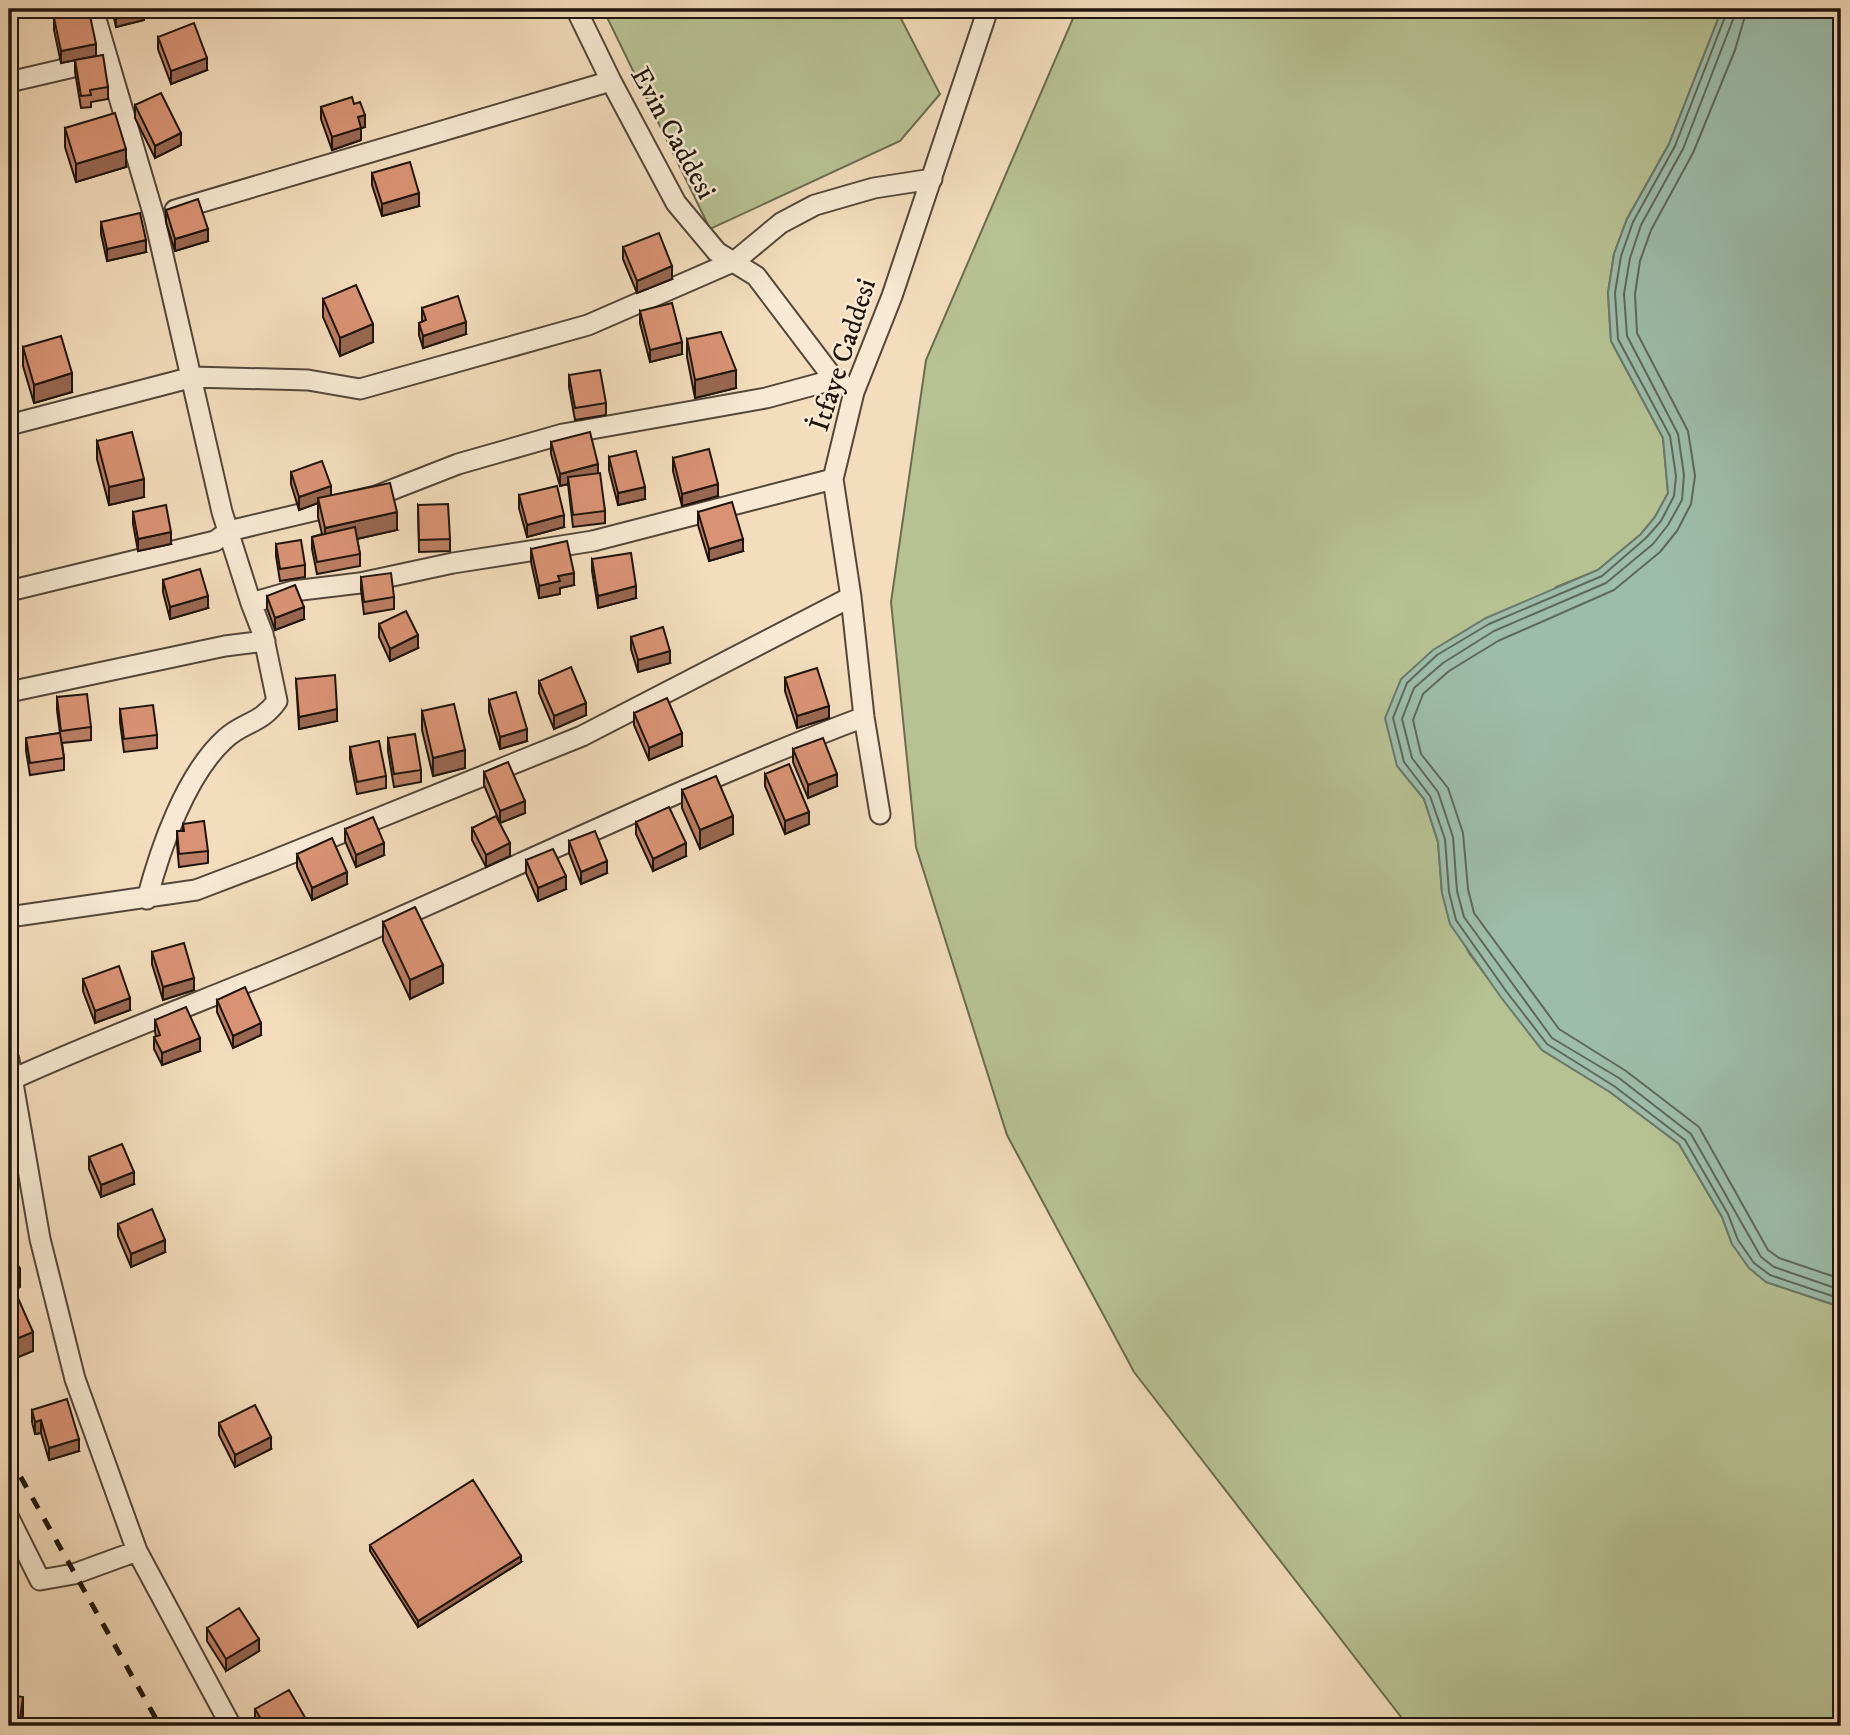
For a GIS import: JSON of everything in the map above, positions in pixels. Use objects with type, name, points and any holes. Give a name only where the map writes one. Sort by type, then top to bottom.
[{"type":"street","points":[[93,9],[154,216],[229,531],[250,603],[265,641],[277,701],[267,716],[226,737],[208,758],[182,803],[156,861],[147,899]]},
{"type":"street","name":"Evin Caddesi","points":[[576,9],[676,203],[717,252],[756,276],[836,379],[854,392]]},
{"type":"street","name":"İtfaye Caddesi","points":[[880,814],[864,717],[851,597],[833,479],[854,392],[892,296],[988,9]]},
{"type":"street","points":[[9,82],[107,59]]},
{"type":"street","points":[[154,216],[611,81]]},
{"type":"street","points":[[9,425],[192,377],[308,380],[360,389],[588,325],[735,261],[781,223],[815,205],[874,188],[932,178]]},
{"type":"street","points":[[9,591],[215,541],[229,531],[376,496],[458,464],[563,434],[766,398],[836,379]]},
{"type":"street","points":[[250,603],[293,591],[360,583],[453,563],[593,541],[833,479]]},
{"type":"street","points":[[9,916],[147,899],[196,890],[244,872],[582,736],[851,597]]},
{"type":"street","points":[[9,692],[225,646],[265,641]]},
{"type":"street","points":[[231,1726],[137,1551],[75,1379],[40,1239],[11,1069],[306,958],[774,751],[864,717]]},
{"type":"street","points":[[9,1518],[40,1580],[74,1574],[137,1551]]},
{"type":"shaded area","points":[[603,9],[896,9],[940,94],[900,141],[710,229]]},
{"type":"shaded area","points":[[1077,9],[1722,9],[1669,144],[1627,219],[1614,254],[1608,293],[1611,341],[1663,438],[1668,493],[1655,517],[1641,534],[1598,570],[1556,587],[1397,765],[1424,799],[1438,842],[1442,893],[1469,953],[1542,1050],[1610,1092],[1679,1144],[1722,1217],[1732,1244],[1766,1282],[1841,1307],[1841,1726],[1408,1726],[1134,1372],[1007,1135],[916,847],[891,602],[926,360]]},
{"type":"water","points":[[1722,9],[1841,9],[1841,1307],[1766,1282],[1749,1268],[1732,1244],[1722,1217],[1679,1144],[1610,1092],[1542,1050],[1500,996],[1450,924],[1442,893],[1438,842],[1424,799],[1397,766],[1385,718],[1401,679],[1433,650],[1486,618],[1598,570],[1641,534],[1655,517],[1668,493],[1663,438],[1611,341],[1608,293],[1614,254],[1627,219],[1669,144]]},
{"type":"building","points":[[115,9],[142,9],[116,15]]},
{"type":"building","points":[[89,11],[96,44],[61,51],[54,18]]},
{"type":"building","points":[[194,23],[207,58],[171,71],[158,37]]},
{"type":"building","points":[[103,55],[108,87],[90,90],[91,95],[81,96],[75,60]]},
{"type":"building","points":[[161,93],[181,133],[155,146],[135,105]]},
{"type":"building","points":[[352,97],[354,104],[360,102],[365,115],[358,117],[361,128],[332,137],[321,107]]},
{"type":"building","points":[[115,113],[126,149],[76,164],[65,128]]},
{"type":"building","points":[[410,162],[419,193],[382,204],[372,173]]},
{"type":"building","points":[[198,199],[208,229],[175,239],[166,210]]},
{"type":"building","points":[[140,213],[146,240],[107,249],[101,222]]},
{"type":"building","points":[[659,233],[672,266],[637,281],[623,247]]},
{"type":"building","points":[[356,285],[373,324],[340,338],[323,299]]},
{"type":"building","points":[[458,296],[466,322],[423,336],[419,323],[426,320],[422,308]]},
{"type":"building","points":[[672,303],[682,342],[650,350],[640,311]]},
{"type":"building","points":[[721,332],[736,370],[695,380],[687,339]]},
{"type":"building","points":[[61,336],[72,373],[34,385],[23,347]]},
{"type":"building","points":[[600,370],[606,403],[575,408],[569,375]]},
{"type":"building","points":[[132,432],[144,479],[109,487],[97,441]]},
{"type":"building","points":[[590,432],[598,464],[560,474],[551,442]]},
{"type":"building","points":[[709,449],[718,484],[682,494],[673,458]]},
{"type":"building","points":[[636,451],[645,487],[618,493],[609,457]]},
{"type":"building","points":[[322,461],[331,486],[299,497],[291,472]]},
{"type":"building","points":[[600,473],[605,511],[573,515],[568,477]]},
{"type":"building","points":[[390,483],[397,512],[325,528],[318,498]]},
{"type":"building","points":[[557,486],[564,515],[527,525],[519,495]]},
{"type":"building","points":[[732,502],[743,539],[709,549],[698,512]]},
{"type":"building","points":[[448,504],[450,539],[419,540],[418,505]]},
{"type":"building","points":[[166,505],[171,532],[138,539],[133,512]]},
{"type":"building","points":[[355,527],[360,554],[317,562],[312,537]]},
{"type":"building","points":[[301,540],[305,565],[280,569],[276,544]]},
{"type":"building","points":[[567,541],[574,573],[558,576],[560,581],[539,586],[531,549]]},
{"type":"building","points":[[631,553],[636,586],[598,596],[592,559]]},
{"type":"building","points":[[200,569],[208,596],[170,607],[163,580]]},
{"type":"building","points":[[391,573],[394,597],[364,602],[361,577]]},
{"type":"building","points":[[295,585],[304,607],[275,618],[267,596]]},
{"type":"building","points":[[406,611],[418,635],[390,649],[379,624]]},
{"type":"building","points":[[663,627],[670,651],[638,660],[631,637]]},
{"type":"building","points":[[571,667],[586,703],[554,716],[539,681]]},
{"type":"building","points":[[817,668],[829,706],[797,716],[785,678]]},
{"type":"building","points":[[335,675],[337,709],[299,717],[296,679]]},
{"type":"building","points":[[516,692],[527,729],[500,737],[489,700]]},
{"type":"building","points":[[87,694],[91,727],[61,731],[57,697]]},
{"type":"building","points":[[667,698],[682,733],[649,748],[634,713]]},
{"type":"building","points":[[454,704],[465,750],[433,758],[422,711]]},
{"type":"building","points":[[153,705],[157,735],[124,739],[120,709]]},
{"type":"building","points":[[60,733],[64,758],[30,763],[26,738]]},
{"type":"building","points":[[415,734],[421,770],[394,774],[388,738]]},
{"type":"building","points":[[12,737],[18,775],[9,776],[9,738]]},
{"type":"building","points":[[823,738],[837,774],[808,785],[793,749]]},
{"type":"building","points":[[379,741],[386,776],[357,782],[350,747]]},
{"type":"building","points":[[508,762],[525,801],[500,811],[484,772]]},
{"type":"building","points":[[789,764],[809,812],[785,821],[765,774]]},
{"type":"building","points":[[716,776],[733,816],[700,830],[682,790]]},
{"type":"building","points":[[669,807],[686,843],[653,859],[636,822]]},
{"type":"building","points":[[496,816],[510,843],[486,855],[472,828]]},
{"type":"building","points":[[373,817],[384,843],[356,855],[345,829]]},
{"type":"building","points":[[204,821],[208,851],[179,854],[177,831],[184,831],[183,824]]},
{"type":"building","points":[[595,831],[607,861],[581,872],[569,841]]},
{"type":"building","points":[[332,838],[347,872],[312,888],[297,854]]},
{"type":"building","points":[[553,849],[566,876],[538,888],[526,860]]},
{"type":"building","points":[[415,907],[443,965],[410,980],[383,922]]},
{"type":"building","points":[[184,943],[194,978],[163,987],[152,952]]},
{"type":"building","points":[[119,966],[130,998],[95,1011],[83,979]]},
{"type":"building","points":[[245,987],[261,1023],[233,1036],[217,1000]]},
{"type":"building","points":[[186,1007],[200,1038],[162,1053],[154,1037],[160,1035],[155,1020]]},
{"type":"building","points":[[122,1144],[134,1172],[101,1185],[89,1157]]},
{"type":"building","points":[[152,1209],[165,1240],[131,1254],[118,1224]]},
{"type":"building","points":[[9,1249],[20,1269],[9,1276]]},
{"type":"building","points":[[14,1289],[33,1332],[9,1342],[9,1291]]},
{"type":"building","points":[[67,1399],[79,1439],[49,1448],[41,1420],[35,1422],[32,1410]]},
{"type":"building","points":[[255,1405],[271,1437],[235,1455],[219,1423]]},
{"type":"building","points":[[473,1480],[521,1556],[418,1621],[370,1545]]},
{"type":"building","points":[[239,1608],[259,1639],[226,1659],[207,1628]]},
{"type":"building","points":[[289,1690],[310,1726],[265,1726],[255,1709]]},
{"type":"building","points":[[9,1695],[23,1697],[19,1726],[9,1726]]},
{"type":"railway","points":[[9,1456],[160,1726]]}]
